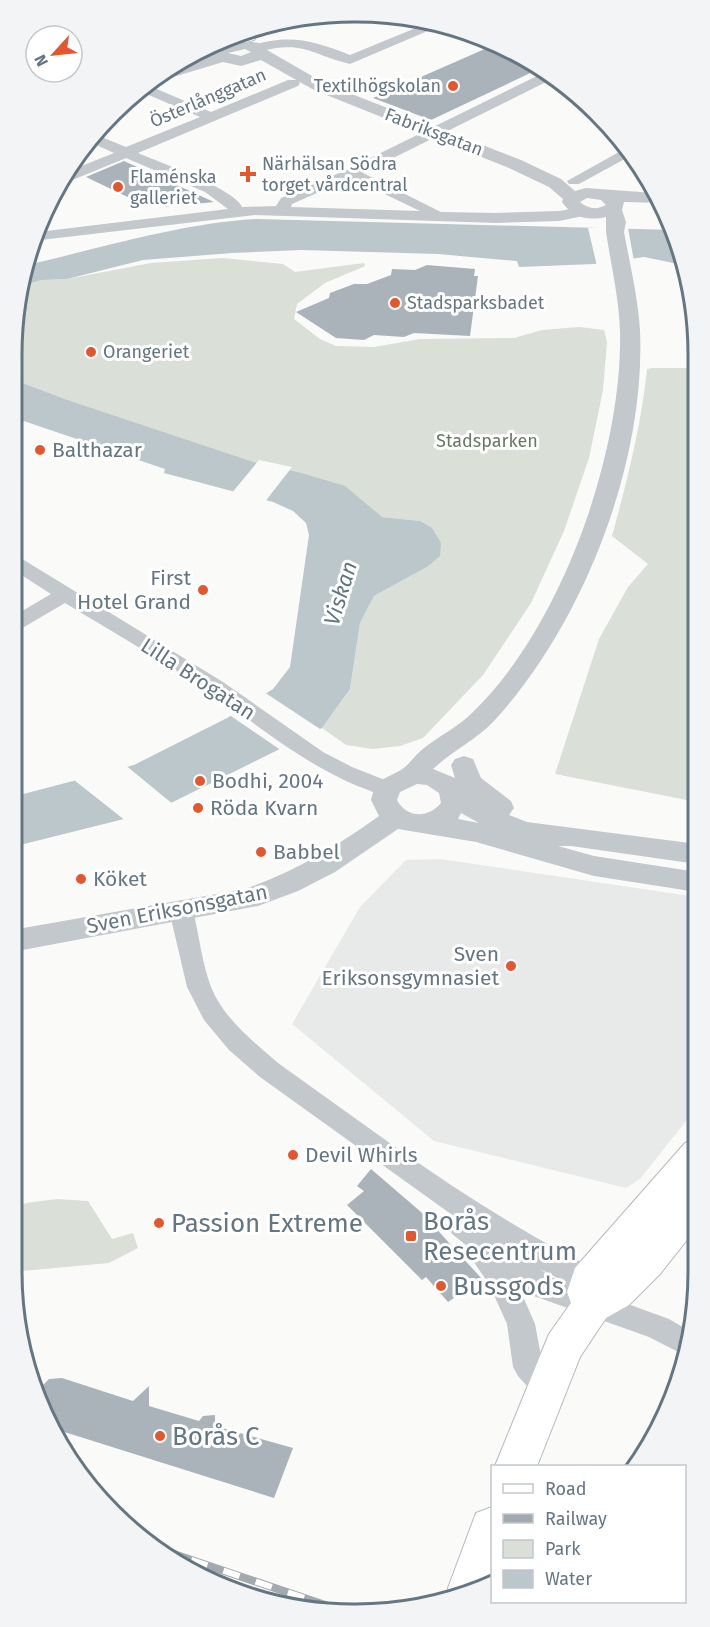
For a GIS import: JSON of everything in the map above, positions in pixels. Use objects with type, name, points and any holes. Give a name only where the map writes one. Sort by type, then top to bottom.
[{"type":"main road","points":[[517,1465],[546,1386],[590,1293],[688,1167]]},
{"type":"main road","points":[[590,1293],[615,1293],[646,1262],[688,1210]]},
{"type":"main road","points":[[472,1583],[491,1531]]},
{"type":"street","name":"Österlånggatan","points":[[252,43],[296,41],[350,60],[422,29]]},
{"type":"street","points":[[194,65],[238,44],[252,43]]},
{"type":"street","name":"Fabriksgatan","points":[[252,43],[320,87],[515,164],[579,197],[608,202]]},
{"type":"street","name":"Fabriksgatan","points":[[225,52],[250,68],[293,83],[320,87]]},
{"type":"street","points":[[282,210],[286,201],[351,173],[540,79]]},
{"type":"street","name":"Österlånggatan","points":[[77,173],[209,116],[293,83]]},
{"type":"street","points":[[152,92],[209,116]]},
{"type":"street","points":[[100,142],[210,189],[234,204],[236,211]]},
{"type":"street","points":[[45,236],[236,211],[282,210],[523,218],[579,197],[622,158]]},
{"type":"street","points":[[351,173],[434,212],[436,216]]},
{"type":"street","points":[[579,197],[604,213],[608,202]]},
{"type":"street","points":[[579,197],[615,232]]},
{"type":"street","points":[[608,202],[648,199]]},
{"type":"street","points":[[410,776],[435,753],[472,729],[527,665],[570,589],[592,533],[614,457],[627,390],[630,342],[626,296],[615,232],[617,222],[608,202]]},
{"type":"street","points":[[43,240],[93,231]]},
{"type":"street","name":"Lilla Brogatan","points":[[22,568],[216,687],[315,757],[344,772],[387,789]]},
{"type":"street","points":[[22,620],[64,595]]},
{"type":"street","points":[[429,823],[448,814],[454,803],[453,794],[464,765],[472,729]]},
{"type":"street","points":[[464,765],[465,774],[471,784],[497,806],[515,816],[557,828],[571,836]]},
{"type":"street","points":[[688,853],[571,836],[552,837],[504,825],[486,817],[453,794],[448,786],[437,779],[424,776],[410,776],[396,781],[387,789],[384,804],[395,817],[414,824],[429,823],[476,832],[594,866],[688,881]]},
{"type":"street","name":"Sven Eriksonsgatan","points":[[22,939],[248,899],[282,888],[344,854],[395,817]]},
{"type":"street","points":[[181,910],[199,987],[213,1013],[238,1043],[278,1076],[430,1185],[445,1192],[486,1223],[547,1259],[590,1293],[680,1340]]},
{"type":"street","points":[[430,1185],[438,1200],[462,1226],[500,1276],[521,1324],[528,1367],[546,1386]]},
{"type":"street","points":[[462,1226],[541,1286],[590,1293]]},
{"type":"shaded area","name":"Sven Eriksonsgymnasiet","points":[[440,859],[688,896],[688,1118],[640,1179],[626,1188],[434,1141],[292,1024],[360,907],[406,860]]},
{"type":"green space","name":"Stadsparken","points":[[222,258],[283,264],[295,272],[364,263],[365,266],[325,283],[297,304],[294,319],[320,339],[336,346],[374,347],[420,339],[514,338],[542,330],[579,327],[604,330],[607,342],[603,390],[589,458],[564,531],[531,603],[483,675],[423,738],[400,746],[373,749],[346,745],[322,728],[350,689],[360,623],[374,596],[427,567],[420,521],[382,517],[358,497],[298,472],[254,462],[22,383],[23,333],[31,283],[42,280],[67,279],[151,263]]},
{"type":"green space","points":[[688,368],[688,800],[555,774],[599,639],[628,587],[648,564],[612,536],[637,433],[647,369]]},
{"type":"green space","points":[[57,1199],[88,1201],[112,1239],[133,1233],[138,1248],[109,1263],[22,1271],[22,1205]]},
{"type":"water","points":[[257,219],[663,230],[674,263],[644,257],[594,264],[519,267],[517,261],[438,254],[301,250],[143,260],[67,279],[42,280],[31,283],[36,263],[171,231],[229,221]]},
{"type":"water","name":"Viskan","points":[[22,383],[254,462],[345,486],[382,517],[420,521],[432,528],[441,543],[440,556],[427,567],[374,596],[360,623],[350,689],[322,728],[173,802],[124,819],[22,844],[22,794],[134,765],[227,718],[273,689],[290,667],[309,535],[306,523],[293,511],[273,502],[164,473],[165,469],[22,420]]},
{"type":"pier","points":[[588,228],[628,228],[634,261],[597,266]]},
{"type":"pier","points":[[259,460],[292,467],[264,503],[231,494]]},
{"type":"pier","points":[[264,692],[323,731],[282,751],[228,714]]},
{"type":"pier","points":[[124,764],[174,805],[126,821],[74,780]]},
{"type":"building","name":"Textilhögskolan","points":[[484,49],[530,73],[431,120],[373,98]]},
{"type":"building","points":[[124,161],[214,202],[164,207],[159,189],[134,200],[86,177]]},
{"type":"building","name":"Stadsparksbadet","points":[[427,265],[475,269],[474,276],[478,276],[470,336],[414,333],[404,337],[374,335],[364,340],[336,338],[296,312],[329,298],[330,293],[354,284],[367,284],[391,275],[392,269],[415,270]]},
{"type":"building","name":"Borås Resecentrum","points":[[371,1169],[421,1212],[482,1279],[448,1302],[426,1277],[422,1280],[347,1205],[364,1191],[357,1186]]},
{"type":"building","name":"Borås C","points":[[62,1378],[133,1401],[149,1386],[149,1406],[199,1421],[203,1416],[215,1415],[215,1426],[293,1448],[274,1498],[64,1432],[43,1385],[49,1379]]},
{"type":"railway","points":[[186,1558],[318,1603]]},
{"type":"place","name":"Textilhögskolan","points":[[453,86]]},
{"type":"place","name":"Närhälsan Södra torget vårdcentral","points":[[248,174]]},
{"type":"place","name":"Flaménska galleriet","points":[[118,187]]},
{"type":"place","name":"Stadsparksbadet","points":[[395,303]]},
{"type":"place","name":"Orangeriet","points":[[91,352]]},
{"type":"place","name":"Balthazar","points":[[40,450]]},
{"type":"place","name":"First Hotel Grand","points":[[203,590]]},
{"type":"place","name":"Bodhi, 2004","points":[[200,781]]},
{"type":"place","name":"Röda Kvarn","points":[[198,808]]},
{"type":"place","name":"Babbel","points":[[261,852]]},
{"type":"place","name":"Köket","points":[[81,879]]},
{"type":"place","name":"Sven Eriksonsgymnasiet","points":[[511,966]]},
{"type":"place","name":"Devil Whirls","points":[[293,1155]]},
{"type":"place","name":"Passion Extreme","points":[[159,1223]]},
{"type":"place","name":"Borås Resecentrum","points":[[411,1236]]},
{"type":"place","name":"Bussgods","points":[[441,1286]]},
{"type":"place","name":"Borås C","points":[[160,1436]]}]
